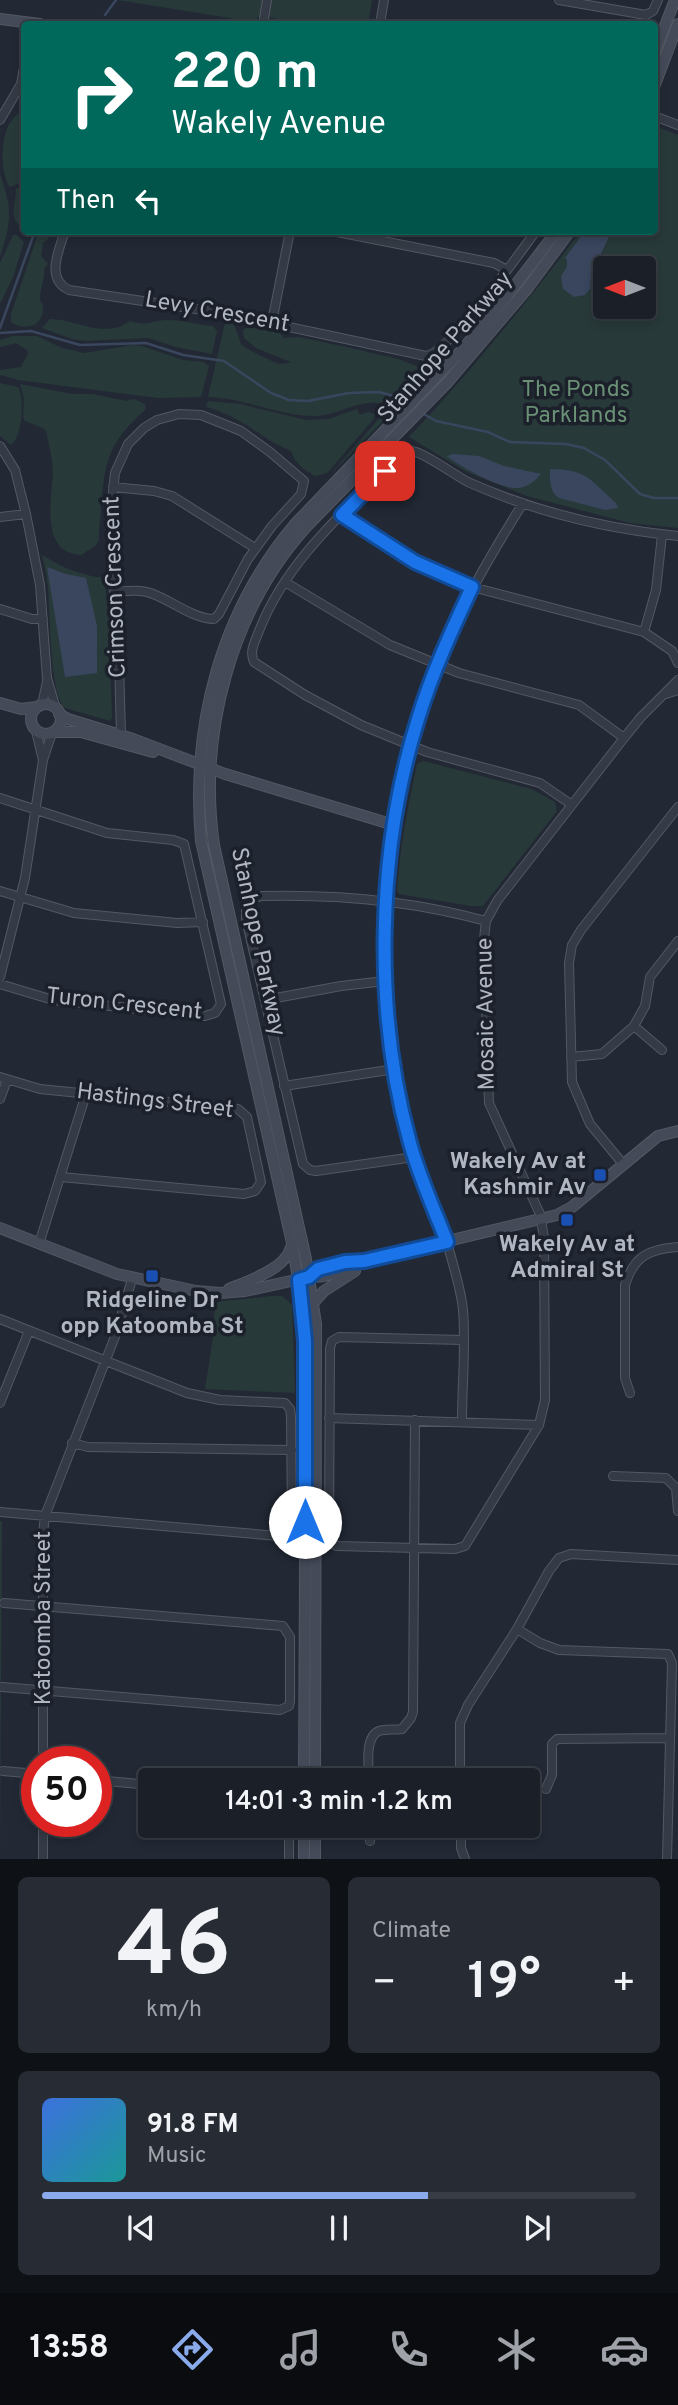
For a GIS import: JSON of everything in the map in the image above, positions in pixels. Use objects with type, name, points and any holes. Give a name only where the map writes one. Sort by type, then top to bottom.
[{"type":"main road","points":[[658,44],[675,0]]},
{"type":"main road","points":[[0,19],[21,23]]},
{"type":"main road","points":[[658,77],[678,24]]},
{"type":"main road","name":"Stanhope Parkway","points":[[315,1768],[317,1366],[313,1302],[292,1243],[201,841],[198,810],[199,765],[206,717],[218,663],[253,582],[296,523],[495,311],[554,235]]},
{"type":"main road","name":"Stanhope Parkway","points":[[304,1768],[304,1278],[216,856],[211,813],[211,769],[215,732],[231,661],[241,631],[263,586],[300,534],[425,407],[527,289],[567,235]]},
{"type":"main road","points":[[4,705],[43,734],[81,732],[138,750],[165,752]]},
{"type":"main road","points":[[4,705],[25,709],[48,705],[68,719],[121,735],[199,765],[394,825]]},
{"type":"main road","points":[[35,730],[31,718],[39,706]]},
{"type":"main road","points":[[53,732],[60,722],[58,711]]},
{"type":"main road","points":[[0,1228],[132,1279],[220,1293],[259,1289],[304,1278],[320,1278],[346,1271],[364,1261],[565,1211],[658,1136],[678,1131]]},
{"type":"main road","points":[[220,1293],[254,1279],[274,1267],[289,1254],[292,1243]]},
{"type":"main road","points":[[313,1302],[324,1291],[353,1273],[364,1261]]},
{"type":"main road","points":[[304,1838],[304,1859]]},
{"type":"main road","points":[[315,1838],[315,1859]]},
{"type":"street","points":[[264,21],[267,0]]},
{"type":"street","points":[[380,21],[384,0]]},
{"type":"street","points":[[559,0],[649,14],[658,0]]},
{"type":"street","points":[[2,114],[21,80]]},
{"type":"street","points":[[658,118],[678,125]]},
{"type":"street","name":"Levy Crescent","points":[[64,235],[55,271],[60,284],[69,290],[179,305],[272,322],[430,356],[446,342],[508,270]]},
{"type":"street","points":[[272,322],[289,235]]},
{"type":"street","points":[[352,235],[494,263],[508,270],[533,235]]},
{"type":"street","name":"Crimson Crescent","points":[[121,735],[118,625],[112,560],[113,487],[120,458],[133,438],[157,420],[187,414],[210,417],[241,431],[302,478],[304,485],[301,494],[256,548]]},
{"type":"street","points":[[0,446],[15,470],[26,513],[40,585],[47,678],[58,711]]},
{"type":"street","points":[[572,805],[540,783],[446,758],[411,745],[361,725],[305,695],[257,665],[252,658],[252,650],[261,625],[285,582],[308,550],[401,455],[411,451],[461,479],[523,503],[633,531],[678,536]]},
{"type":"street","points":[[113,487],[154,491],[172,496],[256,548],[214,619],[145,592],[114,592]]},
{"type":"street","points":[[462,1421],[463,1309],[447,1242],[414,1157],[405,1123],[395,1069],[385,981],[385,901],[394,825],[411,745],[437,665],[472,587],[523,503]]},
{"type":"street","points":[[0,517],[26,513]]},
{"type":"street","points":[[342,515],[415,562],[472,587],[644,632],[665,645],[677,658]]},
{"type":"street","points":[[644,632],[656,590],[662,534]]},
{"type":"street","points":[[285,582],[373,635],[437,665],[579,705],[624,738]]},
{"type":"street","points":[[0,609],[32,619],[43,619]]},
{"type":"street","points":[[39,706],[47,678]]},
{"type":"street","name":"Mosaic Avenue","points":[[539,1425],[545,1400],[545,1248],[541,1219],[489,1102],[484,953],[486,921],[497,901],[624,738],[649,708],[678,680]]},
{"type":"street","name":"Mosaic Avenue","points":[[666,694],[678,690]]},
{"type":"street","points":[[35,730],[43,760]]},
{"type":"street","points":[[0,977],[20,897],[37,810],[43,760],[53,732]]},
{"type":"street","points":[[0,798],[37,810]]},
{"type":"street","points":[[624,1164],[587,1117],[574,1090],[569,963],[572,945],[581,930],[678,807]]},
{"type":"street","name":"Turon Crescent","points":[[0,984],[53,1000],[212,1015],[219,1009],[221,999],[186,849],[182,843],[107,833],[37,810]]},
{"type":"street","points":[[0,891],[74,913],[177,923],[203,922]]},
{"type":"street","points":[[414,1157],[321,1170],[310,1170],[302,1161],[246,919],[247,902],[256,897],[283,895],[385,901],[447,911],[486,921]]},
{"type":"street","points":[[571,1057],[602,1054],[634,1026],[642,1013],[650,978],[678,941]]},
{"type":"street","points":[[265,999],[316,989],[385,981]]},
{"type":"street","points":[[634,1026],[662,1050]]},
{"type":"street","points":[[284,1086],[395,1069]]},
{"type":"street","points":[[0,1099],[3,1079]]},
{"type":"street","name":"Hastings Street","points":[[3,1079],[33,1088],[241,1110],[247,1117],[260,1186],[252,1193],[244,1194],[61,1177]]},
{"type":"street","points":[[39,1244],[86,1094]]},
{"type":"street","points":[[630,1393],[625,1378],[625,1284],[629,1272],[647,1252],[678,1247]]},
{"type":"street","name":"Katoomba Street","points":[[43,1746],[45,1516],[120,1324],[132,1279]]},
{"type":"street","points":[[0,1319],[195,1395],[220,1400],[280,1401],[287,1405],[291,1416],[292,1524],[286,1533],[271,1536],[0,1512]]},
{"type":"street","points":[[0,1403],[29,1331]]},
{"type":"street","points":[[329,1418],[539,1425],[465,1546],[455,1549],[340,1547],[329,1536],[329,1418],[330,1348],[332,1341],[339,1337],[463,1340]]},
{"type":"street","points":[[369,1768],[370,1741],[374,1735],[379,1731],[402,1729],[413,1712],[415,1420]]},
{"type":"street","points":[[72,1443],[88,1447],[292,1450]]},
{"type":"street","points":[[613,1476],[666,1478],[676,1488],[678,1511]]},
{"type":"street","points":[[460,1768],[460,1723],[468,1704],[559,1558],[571,1553],[678,1560]]},
{"type":"street","points":[[2,1687],[280,1710],[289,1706],[290,1701],[290,1637],[283,1626],[4,1603]]},
{"type":"street","points":[[517,1629],[540,1643],[559,1650],[668,1654],[672,1663],[667,1859]]},
{"type":"street","points":[[546,1788],[552,1775],[552,1744],[557,1739],[669,1738]]},
{"type":"street","points":[[3,1771],[21,1773]]},
{"type":"street","points":[[112,1781],[138,1784]]},
{"type":"street","points":[[43,1837],[43,1859]]},
{"type":"street","points":[[289,1838],[289,1859]]},
{"type":"street","points":[[461,1838],[466,1859]]},
{"type":"green space","points":[[118,0],[372,0],[368,21],[292,21],[259,16],[255,21]]},
{"type":"green space","points":[[21,110],[21,182],[10,187],[4,173],[3,147],[10,123]]},
{"type":"green space","name":"The Ponds Parklands","points":[[658,127],[678,135],[678,528],[630,523],[527,496],[465,471],[409,437],[498,336],[578,235],[658,235]]},
{"type":"green space","points":[[0,174],[9,215],[0,257]]},
{"type":"green space","points":[[21,186],[21,227],[14,216],[16,189]]},
{"type":"green space","points":[[13,235],[17,235],[24,242],[13,277],[0,304],[0,263]]},
{"type":"green space","points":[[38,235],[50,235],[43,243],[41,256],[48,264],[44,269],[40,296],[43,307],[40,319],[32,325],[16,325],[11,322],[11,314]]},
{"type":"green space","points":[[50,319],[100,329],[110,329],[130,321],[146,323],[174,320],[213,326],[217,331],[212,354],[148,338],[86,341],[72,339],[42,328]]},
{"type":"green space","points":[[225,323],[233,324],[244,347],[279,364],[291,362],[256,348],[244,338],[243,330],[249,327],[280,333],[284,338],[299,337],[398,359],[424,369],[426,375],[394,409],[384,404],[364,403],[326,415],[303,416],[208,397]]},
{"type":"green space","points":[[13,336],[37,336],[62,348],[84,353],[142,346],[183,360],[204,362],[209,366],[201,397],[158,398],[18,380],[0,375],[0,370],[21,367],[28,354],[27,350],[16,343],[0,347],[0,340]]},
{"type":"green space","points":[[0,383],[18,387],[20,393],[20,426],[11,445],[0,436]]},
{"type":"green space","points":[[20,384],[72,394],[93,394],[126,401],[134,399],[145,404],[146,409],[124,431],[111,452],[105,476],[99,540],[81,555],[68,552],[59,546],[54,536],[50,511],[53,469],[51,452],[46,431],[25,421],[23,417],[24,399]]},
{"type":"green space","points":[[208,401],[240,404],[306,420],[329,419],[357,409],[360,415],[368,412],[375,414],[373,420],[327,473],[316,476],[301,466],[289,450],[232,417],[206,407]]},
{"type":"green space","points":[[384,408],[392,412],[328,477],[382,415]]},
{"type":"green space","points":[[42,555],[72,570],[104,578],[109,619],[110,721],[65,708],[60,700],[54,671],[48,588]]},
{"type":"green space","points":[[423,761],[531,789],[555,802],[557,811],[483,906],[399,894],[397,890],[410,795],[417,764]]},
{"type":"green space","points":[[282,1296],[292,1305],[295,1393],[205,1389],[213,1338],[215,1302]]},
{"type":"green space","points":[[0,1521],[2,1521],[0,1859]]},
{"type":"water","points":[[582,235],[610,235],[600,256],[593,256],[590,289],[585,295],[574,297],[563,289],[561,276],[567,267],[565,258]]},
{"type":"water","points":[[447,456],[479,456],[504,466],[541,474],[521,488],[501,485],[461,466]]},
{"type":"water","points":[[550,469],[572,471],[587,477],[616,503],[618,508],[605,510],[559,498],[552,489]]},
{"type":"water","points":[[47,567],[86,578],[97,626],[97,673],[65,677]]},
{"type":"waterway","points":[[105,15],[116,0]]},
{"type":"waterway","points":[[0,328],[34,235]]},
{"type":"waterway","points":[[0,333],[31,331],[80,345],[146,343],[183,355],[224,361],[271,393],[289,400],[308,401],[349,393],[379,392],[394,396],[407,404]]},
{"type":"waterway","points":[[422,413],[436,421],[488,432],[510,442],[566,444],[584,448],[605,460],[640,494],[654,498],[678,498]]},
{"type":"place","name":"Wakely Av at Kashmir Av","points":[[600,1175]]},
{"type":"place","name":"Wakely Av at Admiral St","points":[[567,1220]]},
{"type":"place","name":"Ridgeline Dr opp Katoomba St","points":[[152,1276]]},
{"type":"route","points":[[305,1522],[305,1341],[299,1280],[309,1277],[318,1269],[345,1262],[364,1261],[447,1242],[414,1157],[405,1123],[390,1037],[384,956],[385,914],[397,805],[417,720],[437,665],[472,587],[415,562],[342,515],[385,471]]}]
